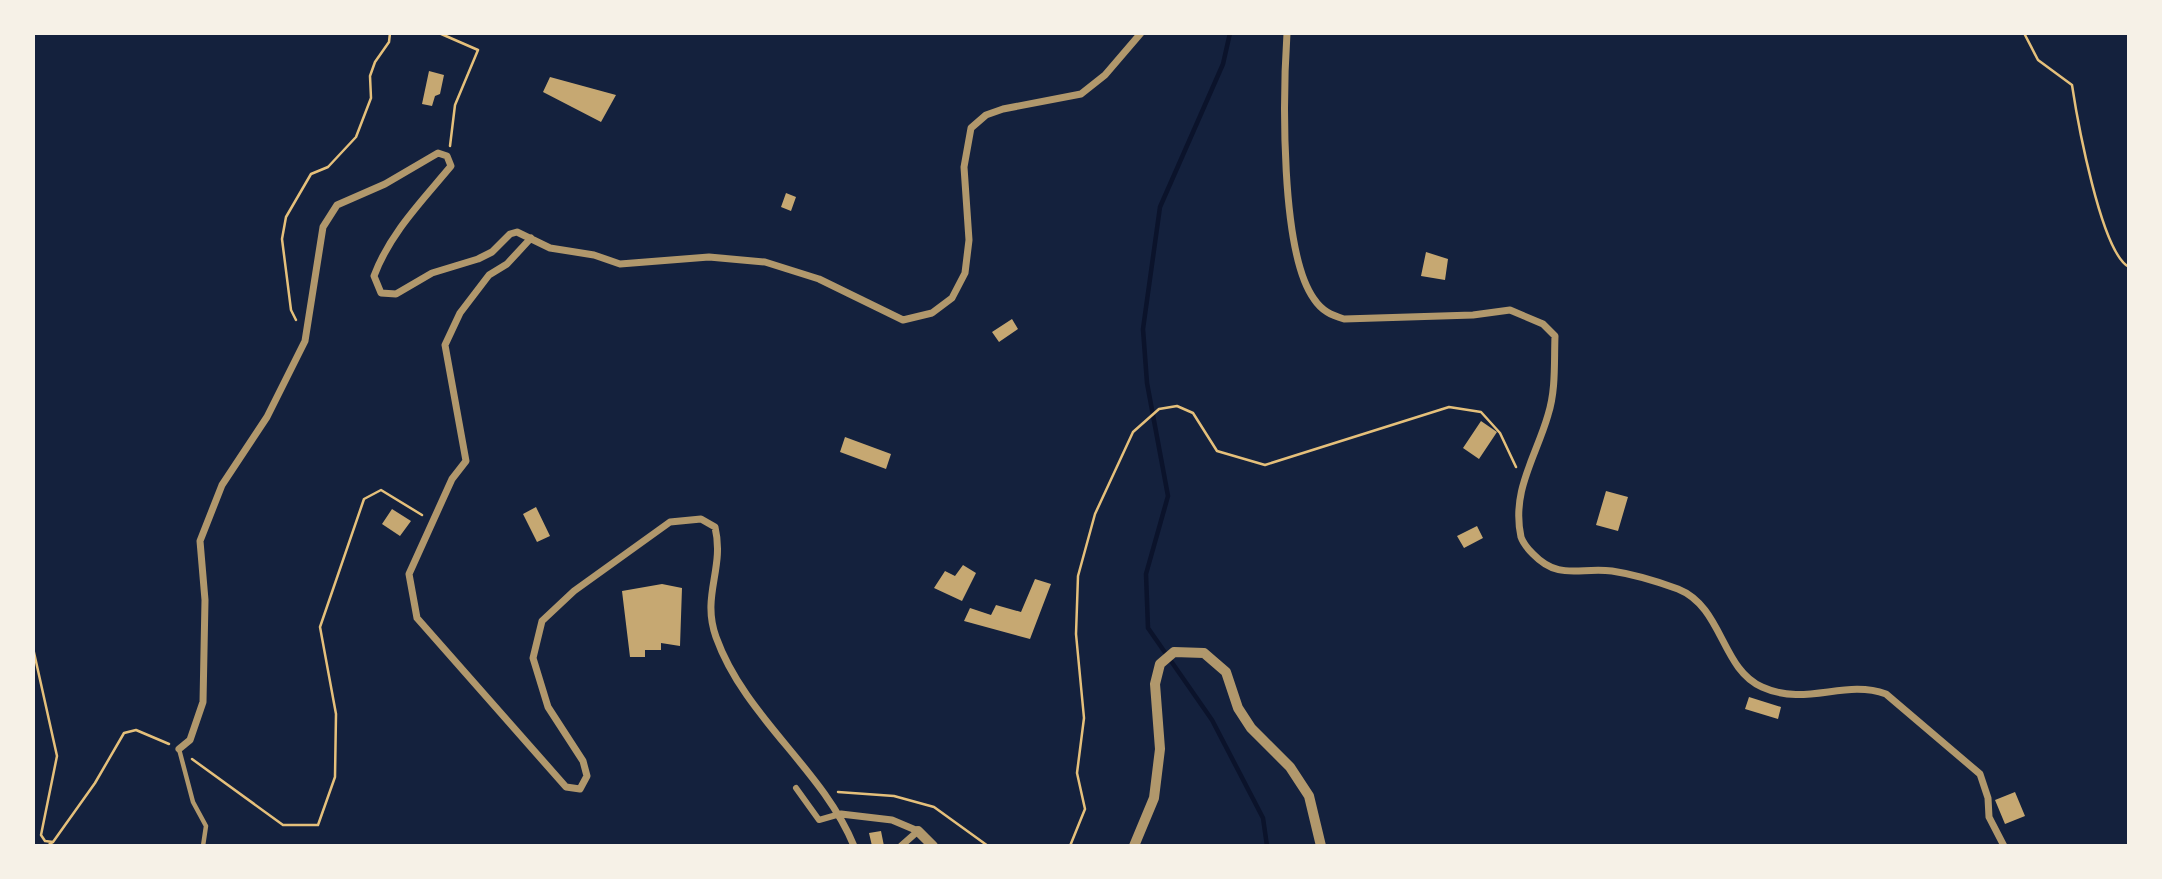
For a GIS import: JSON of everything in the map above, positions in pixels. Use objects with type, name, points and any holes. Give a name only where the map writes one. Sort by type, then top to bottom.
[{"type":"street","points":[[179,749],[190,740],[203,702],[205,600],[200,541],[222,485],[260,429],[305,341],[323,226],[337,205],[385,184],[438,153],[447,156],[451,166],[398,230],[382,256],[374,276],[381,293],[396,294],[432,274],[478,260],[492,252],[510,234],[517,232],[550,248],[594,255],[620,264],[709,257],[765,261],[819,279],[902,320],[932,313],[952,298],[965,273],[969,240],[964,167],[971,128],[986,115],[1003,109],[1081,94],[1105,75],[1141,33]]},
{"type":"street","points":[[1287,33],[1287,159],[1293,251],[1313,299],[1327,314],[1344,319],[1473,315],[1510,310],[1543,324],[1555,336],[1554,380],[1549,412],[1522,480],[1518,512],[1522,540],[1534,556],[1555,571],[1612,571],[1680,590],[1702,606],[1717,625],[1741,674],[1763,688],[1791,696],[1822,695],[1852,688],[1870,688],[1886,694],[1980,774],[1989,798],[1989,817],[2004,846]]},
{"type":"street","points":[[531,238],[507,264],[489,275],[460,313],[445,345],[466,461],[452,479],[409,574],[417,618],[566,787],[580,789],[587,776],[583,761],[548,707],[533,658],[542,621],[574,591],[670,523],[701,519],[715,527],[718,555],[709,603],[716,638],[748,700],[841,814],[854,846]]},
{"type":"street","points":[[1134,846],[1153,797],[1160,749],[1155,684],[1160,664],[1174,652],[1204,653],[1226,672],[1238,708],[1251,728],[1290,767],[1309,796],[1321,846]]},
{"type":"street","points":[[796,788],[819,820],[841,814],[859,814],[892,820],[918,831],[933,846]]},
{"type":"street","points":[[901,846],[918,831]]},
{"type":"lane","points":[[179,749],[193,802],[206,826],[203,846]]},
{"type":"path","points":[[305,341],[291,310],[282,239],[286,217],[311,174],[328,167],[356,136],[371,98],[370,76],[375,62],[389,42],[390,33]]},
{"type":"path","points":[[439,33],[478,50],[455,105],[447,156]]},
{"type":"path","points":[[2024,33],[2038,60],[2072,85],[2082,151],[2109,235],[2123,264],[2129,267]]},
{"type":"path","points":[[1070,846],[1085,809],[1077,773],[1084,718],[1076,634],[1078,576],[1095,514],[1111,476],[1133,432],[1147,418],[1159,409],[1177,406],[1193,413],[1217,451],[1265,465],[1449,407],[1481,412],[1500,433],[1522,480]]},
{"type":"path","points":[[47,846],[53,842],[95,783],[124,733],[136,730],[179,749],[283,825],[318,825],[335,777],[336,714],[320,627],[364,499],[381,490],[433,522]]},
{"type":"path","points":[[33,648],[57,756],[41,835],[45,841],[53,842]]},
{"type":"path","points":[[825,794],[846,790],[894,796],[934,807],[988,846]]},
{"type":"building","points":[[429,71],[444,75],[440,94],[435,96],[432,106],[422,104]]},
{"type":"building","points":[[550,77],[616,95],[601,122],[543,92]]},
{"type":"building","points":[[786,193],[796,197],[791,211],[781,207]]},
{"type":"building","points":[[1426,252],[1448,259],[1445,280],[1421,276]]},
{"type":"building","points":[[1012,319],[1018,329],[999,342],[992,332]]},
{"type":"building","points":[[1481,421],[1497,432],[1479,459],[1463,448]]},
{"type":"building","points":[[845,437],[891,454],[886,469],[840,452]]},
{"type":"building","points":[[1606,491],[1628,497],[1618,531],[1596,525]]},
{"type":"building","points":[[536,507],[550,536],[537,542],[523,514]]},
{"type":"building","points":[[392,509],[411,521],[400,536],[382,524]]},
{"type":"building","points":[[1477,526],[1483,538],[1464,548],[1457,536]]},
{"type":"building","points":[[963,565],[976,573],[962,601],[934,588],[945,571],[955,576]]},
{"type":"building","points":[[1035,579],[1051,584],[1030,639],[964,621],[970,608],[991,615],[996,605],[1021,612]]},
{"type":"building","points":[[662,584],[682,588],[680,646],[661,643],[661,650],[645,650],[645,657],[630,657],[622,591]]},
{"type":"building","points":[[1749,697],[1781,707],[1778,719],[1745,709]]},
{"type":"building","points":[[2015,792],[2025,816],[2005,824],[1995,800]]},
{"type":"building","points":[[881,831],[884,846],[872,846],[869,833]]},
{"type":"waterway","points":[[1230,33],[1223,64],[1160,207],[1143,329],[1147,383],[1168,496],[1146,574],[1148,628],[1212,720],[1263,818],[1267,846]]}]
